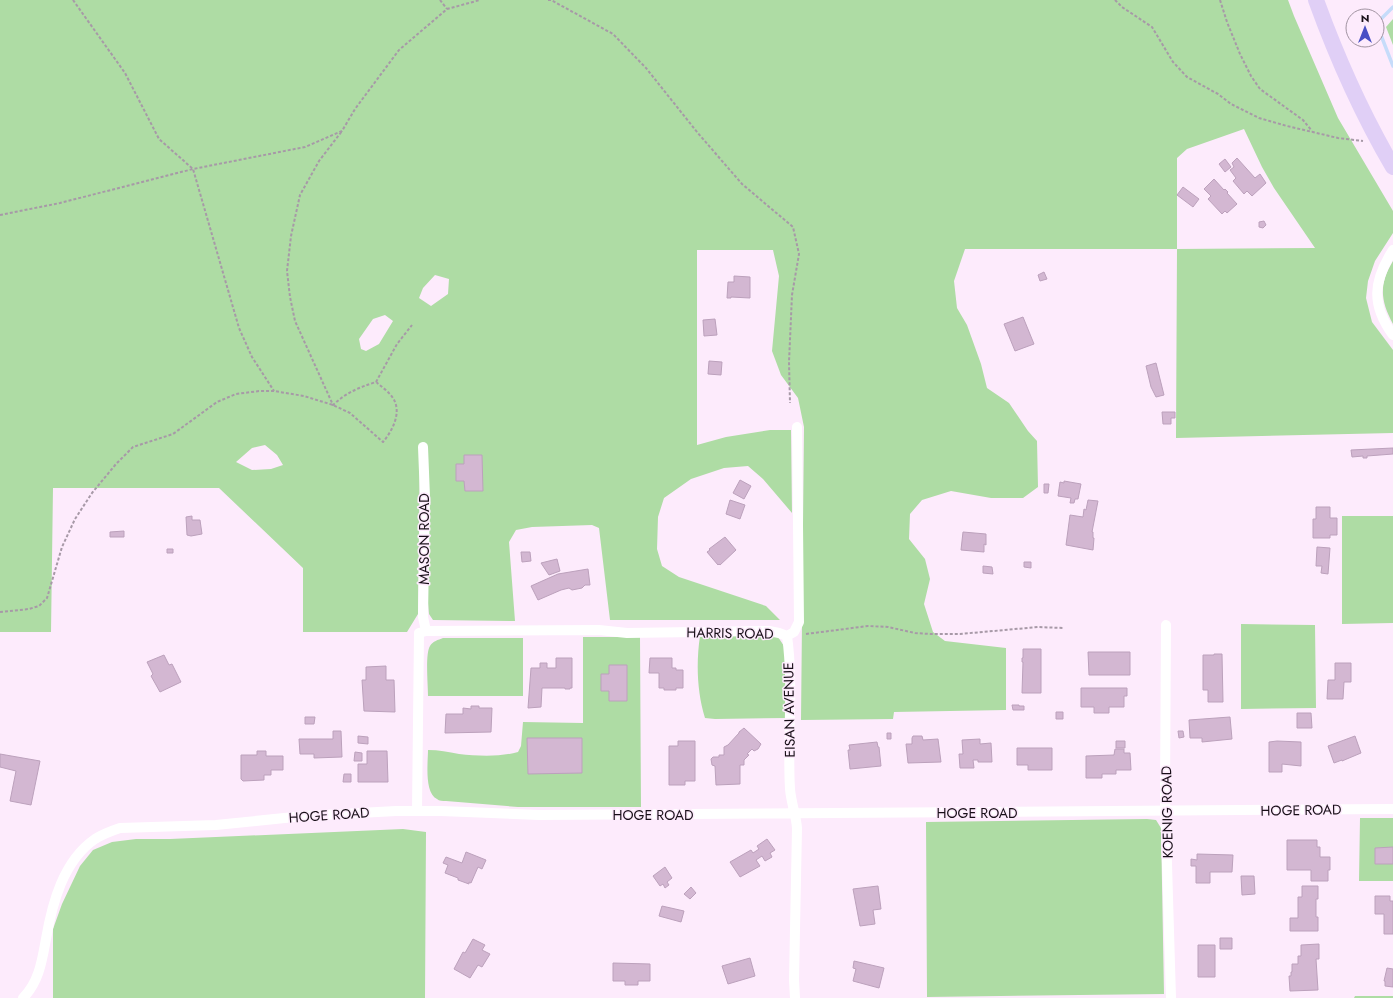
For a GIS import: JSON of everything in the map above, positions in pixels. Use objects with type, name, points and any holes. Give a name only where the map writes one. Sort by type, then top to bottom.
[{"type":"main road","points":[[1316,0],[1339,61],[1353,92],[1393,167]]},
{"type":"street","points":[[1393,250],[1384,263],[1376,287],[1376,300],[1379,310],[1384,322],[1393,335]]},
{"type":"street","points":[[787,636],[794,632],[799,622],[797,427]]},
{"type":"street","name":"MASON ROAD","points":[[418,811],[422,632],[424,617],[425,497],[423,447]]},
{"type":"street","name":"KOENIG ROAD","points":[[1166,625],[1166,811],[1171,998]]},
{"type":"street","name":"HARRIS ROAD","points":[[422,632],[599,630],[627,632],[769,632],[787,636]]},
{"type":"street","name":"EISAN AVENUE","points":[[787,636],[789,660],[790,790],[796,814],[797,828],[794,980],[795,998]]},
{"type":"street","name":"HOGE ROAD","points":[[23,998],[31,990],[38,978],[55,900],[65,876],[80,852],[105,833],[120,828],[203,826],[304,816],[418,811],[539,815],[1393,809]]},
{"type":"path","points":[[73,0],[125,73],[159,139],[192,169],[239,328],[252,357],[274,391]]},
{"type":"path","points":[[440,0],[447,9]]},
{"type":"path","points":[[333,405],[295,321],[290,297],[287,271],[291,236],[300,195],[319,161],[399,50],[447,9],[480,0]]},
{"type":"path","points":[[548,0],[551,0],[613,34],[646,68],[697,132],[742,184],[793,227],[799,254],[792,295],[789,362],[790,403]]},
{"type":"path","points":[[1115,0],[1122,7],[1152,27],[1173,62],[1187,77],[1259,118],[1338,138],[1379,143]]},
{"type":"path","points":[[1220,0],[1240,54],[1251,76],[1260,89],[1303,120],[1312,132]]},
{"type":"path","points":[[0,215],[60,203],[192,169],[305,147],[342,131]]},
{"type":"path","points":[[333,405],[344,395],[376,382],[397,344],[412,325]]},
{"type":"path","points":[[0,612],[29,609],[39,606],[47,598],[62,547],[75,519],[92,493],[116,464],[133,447],[173,434],[217,402],[236,394],[259,391],[274,391],[304,396],[333,405],[350,413],[383,442],[390,434],[395,421],[396,406],[392,397],[376,382]]},
{"type":"path","name":"HARRIS ROAD","points":[[787,636],[868,626],[888,627],[930,634],[960,634],[1038,627],[1063,628]]},
{"type":"green space","points":[[0,0],[1288,0],[1338,118],[1393,211],[1393,233],[1375,261],[1368,281],[1366,298],[1372,322],[1393,350],[1393,433],[1176,438],[1177,249],[965,249],[954,281],[957,308],[967,325],[981,364],[987,388],[1009,403],[1028,431],[1037,441],[1038,487],[1023,498],[991,498],[951,491],[922,500],[910,514],[909,539],[925,559],[930,579],[924,604],[933,632],[945,641],[1006,648],[1006,710],[894,712],[893,719],[801,720],[804,427],[798,398],[781,375],[772,351],[779,276],[773,250],[697,250],[697,445],[726,437],[770,430],[791,430],[792,513],[763,479],[748,466],[724,468],[691,479],[664,498],[658,517],[657,549],[662,566],[679,577],[766,606],[780,620],[610,620],[599,528],[592,525],[532,527],[516,530],[509,542],[515,621],[433,620],[429,614],[428,603],[420,445],[418,614],[407,632],[303,632],[303,568],[219,488],[53,488],[51,632],[0,632]],"holes":[[[1244,129],[1274,188],[1315,248],[1177,249],[1177,158],[1187,149]],[[435,275],[449,279],[448,294],[431,306],[419,298],[423,288]],[[385,315],[393,321],[379,344],[366,351],[361,349],[359,339],[373,319]],[[265,445],[277,455],[283,465],[271,469],[252,470],[236,462],[252,448]]]},
{"type":"green space","points":[[1393,19],[1393,45],[1386,27]]},
{"type":"green space","points":[[1393,261],[1393,324],[1384,300],[1383,285],[1388,269]]},
{"type":"green space","points":[[1342,516],[1393,516],[1393,623],[1342,624]]},
{"type":"green space","points":[[1241,624],[1315,625],[1316,708],[1241,709]]},
{"type":"green space","points":[[700,636],[778,637],[784,646],[786,657],[786,718],[705,718],[700,698],[698,677]]},
{"type":"green space","points":[[583,637],[640,637],[641,807],[518,807],[441,801],[433,796],[428,784],[428,750],[481,756],[511,754],[518,752],[521,746],[523,722],[583,723]]},
{"type":"green space","points":[[443,638],[523,638],[523,696],[428,696],[428,650],[433,643]]},
{"type":"green space","points":[[1360,818],[1393,818],[1393,881],[1359,881]]},
{"type":"green space","points":[[1156,820],[1161,828],[1164,994],[927,997],[926,822]]},
{"type":"green space","points":[[403,829],[426,832],[425,998],[53,998],[53,929],[62,904],[80,866],[93,850],[112,842],[136,839],[170,839]]},
{"type":"green space","points":[[1355,996],[1393,996],[1393,998],[1354,998]]},
{"type":"building","points":[[1237,158],[1255,178],[1260,174],[1266,183],[1252,196],[1247,191],[1244,194],[1233,181],[1236,178],[1230,170],[1234,167],[1232,163]]},
{"type":"building","points":[[1225,159],[1231,167],[1225,172],[1219,164]]},
{"type":"building","points":[[1214,179],[1224,190],[1225,189],[1228,192],[1227,193],[1237,204],[1227,213],[1225,211],[1222,214],[1208,199],[1211,196],[1204,189]]},
{"type":"building","points":[[1183,187],[1199,199],[1193,207],[1177,195]]},
{"type":"building","points":[[1264,221],[1266,225],[1263,228],[1259,227],[1259,222]]},
{"type":"building","points":[[1044,272],[1047,279],[1040,281],[1038,275]]},
{"type":"building","points":[[734,276],[750,277],[750,298],[727,298],[728,282],[734,282]]},
{"type":"building","points":[[1023,317],[1034,344],[1015,351],[1004,324]]},
{"type":"building","points":[[715,319],[717,335],[704,336],[703,320]]},
{"type":"building","points":[[709,361],[722,362],[721,375],[708,374]]},
{"type":"building","points":[[1156,363],[1164,395],[1156,397],[1151,387],[1146,366]]},
{"type":"building","points":[[1162,412],[1175,412],[1175,418],[1171,418],[1171,424],[1163,424]]},
{"type":"building","points":[[1393,448],[1393,454],[1367,456],[1367,458],[1363,458],[1363,456],[1352,457],[1351,450]]},
{"type":"building","points":[[464,455],[482,455],[483,491],[465,491],[464,481],[456,481],[456,464],[464,464]]},
{"type":"building","points":[[740,480],[751,486],[744,499],[733,493]]},
{"type":"building","points":[[1064,481],[1081,484],[1078,499],[1075,499],[1074,503],[1070,503],[1071,498],[1058,496],[1060,482],[1064,483]]},
{"type":"building","points":[[1044,484],[1049,484],[1048,493],[1044,493]]},
{"type":"building","points":[[730,500],[745,505],[740,519],[726,514]]},
{"type":"building","points":[[1088,500],[1098,501],[1092,532],[1094,538],[1093,550],[1066,545],[1070,515],[1083,517],[1084,509],[1086,510]]},
{"type":"building","points":[[1316,507],[1330,507],[1330,518],[1337,518],[1337,535],[1330,535],[1330,538],[1313,538],[1313,519],[1316,519]]},
{"type":"building","points":[[192,516],[192,520],[200,520],[202,534],[191,536],[187,535],[186,517]]},
{"type":"building","points":[[124,531],[124,537],[110,537],[110,532]]},
{"type":"building","points":[[963,532],[986,534],[986,545],[984,544],[984,552],[961,550]]},
{"type":"building","points":[[725,537],[736,550],[720,565],[718,565],[707,552]]},
{"type":"building","points":[[1317,547],[1330,548],[1328,574],[1321,573],[1322,566],[1316,566]]},
{"type":"building","points":[[167,549],[173,549],[173,553],[167,553]]},
{"type":"building","points":[[521,552],[530,552],[531,561],[522,562]]},
{"type":"building","points":[[557,559],[560,571],[549,575],[541,563]]},
{"type":"building","points":[[1024,562],[1031,562],[1031,568],[1024,567]]},
{"type":"building","points":[[983,566],[992,567],[993,574],[983,573]]},
{"type":"building","points":[[588,569],[590,585],[585,585],[582,588],[572,590],[569,588],[561,590],[538,600],[531,586],[558,574]]},
{"type":"building","points":[[1023,649],[1041,649],[1041,693],[1022,693]]},
{"type":"building","points":[[1088,652],[1130,652],[1130,675],[1089,675]]},
{"type":"building","points":[[1222,654],[1223,702],[1208,702],[1208,690],[1203,690],[1203,655]]},
{"type":"building","points":[[164,655],[169,665],[172,664],[181,682],[160,692],[151,676],[153,674],[147,662]]},
{"type":"building","points":[[556,658],[572,658],[572,688],[542,688],[541,707],[528,708],[531,668],[540,668],[540,663],[547,663],[547,668],[556,668]]},
{"type":"building","points":[[650,658],[672,658],[672,668],[676,668],[676,670],[683,670],[683,688],[676,688],[676,690],[664,690],[664,688],[659,688],[659,673],[649,673]]},
{"type":"building","points":[[1335,663],[1351,663],[1351,682],[1344,682],[1343,699],[1327,699],[1328,680],[1335,680]]},
{"type":"building","points":[[609,665],[627,665],[627,701],[609,701],[609,691],[601,691],[601,674],[609,674]]},
{"type":"building","points":[[386,666],[386,680],[394,680],[395,712],[364,711],[362,680],[366,680],[366,667]]},
{"type":"building","points":[[1081,688],[1127,688],[1127,696],[1124,696],[1124,707],[1109,707],[1109,713],[1094,713],[1094,707],[1081,707]]},
{"type":"building","points":[[1012,705],[1024,706],[1024,710],[1013,710]]},
{"type":"building","points":[[471,706],[479,706],[479,708],[492,708],[491,732],[445,733],[446,714],[463,714],[463,708],[471,709]]},
{"type":"building","points":[[1056,712],[1063,712],[1063,719],[1056,719]]},
{"type":"building","points":[[1297,713],[1311,713],[1312,728],[1297,728]]},
{"type":"building","points":[[305,717],[315,717],[314,724],[305,724]]},
{"type":"building","points":[[1230,717],[1232,739],[1202,742],[1202,738],[1190,738],[1189,720]]},
{"type":"building","points":[[744,728],[761,744],[758,749],[754,751],[752,749],[747,754],[749,755],[744,760],[744,765],[740,765],[740,784],[716,785],[715,766],[712,765],[711,759],[713,757],[719,757],[719,755],[724,755],[724,747],[728,745]]},
{"type":"building","points":[[333,731],[341,731],[342,757],[314,758],[314,754],[300,754],[299,739],[333,739]]},
{"type":"building","points":[[1178,731],[1183,731],[1184,737],[1179,738]]},
{"type":"building","points":[[887,733],[891,733],[891,739],[887,739]]},
{"type":"building","points":[[358,736],[368,737],[368,744],[358,743]]},
{"type":"building","points":[[913,736],[922,736],[923,740],[938,739],[941,762],[908,763],[906,744],[912,744]]},
{"type":"building","points":[[1355,736],[1361,753],[1334,763],[1328,746]]},
{"type":"building","points":[[527,738],[582,738],[582,773],[528,774]]},
{"type":"building","points":[[980,739],[980,744],[991,743],[992,762],[978,762],[978,760],[973,760],[974,768],[960,768],[959,754],[963,754],[962,740]]},
{"type":"building","points":[[678,741],[695,741],[695,781],[685,781],[685,785],[669,785],[669,746],[678,746]]},
{"type":"building","points":[[1116,741],[1125,741],[1125,748],[1116,748]]},
{"type":"building","points":[[877,742],[881,766],[850,769],[848,750],[850,750],[849,745]]},
{"type":"building","points":[[1269,742],[1301,742],[1301,766],[1282,764],[1282,772],[1269,772]]},
{"type":"building","points":[[1017,748],[1052,748],[1052,770],[1028,770],[1028,765],[1017,765]]},
{"type":"building","points":[[1115,749],[1124,749],[1124,753],[1130,753],[1131,770],[1116,770],[1116,774],[1102,774],[1102,778],[1086,778],[1086,756],[1114,755]]},
{"type":"building","points":[[257,751],[266,751],[266,756],[283,756],[283,770],[271,770],[271,775],[264,775],[264,780],[243,781],[241,779],[241,755],[257,755]]},
{"type":"building","points":[[367,751],[387,751],[388,782],[358,782],[358,764],[367,764]]},
{"type":"building","points":[[355,752],[362,753],[362,761],[354,761]]},
{"type":"building","points":[[0,754],[40,761],[31,805],[10,801],[16,771],[0,767]]},
{"type":"building","points":[[344,774],[351,774],[351,782],[343,782]]},
{"type":"building","points":[[767,839],[775,850],[770,853],[772,857],[765,861],[762,856],[756,860],[760,866],[740,877],[730,862],[751,850],[753,853],[759,849],[757,846]]},
{"type":"building","points":[[1287,840],[1317,840],[1317,847],[1320,847],[1320,857],[1330,857],[1328,881],[1311,881],[1311,870],[1287,870]]},
{"type":"building","points":[[1393,847],[1393,864],[1375,864],[1375,848]]},
{"type":"building","points":[[466,852],[486,860],[482,869],[478,867],[471,883],[469,882],[469,884],[445,873],[448,865],[443,863],[446,857],[462,863]]},
{"type":"building","points":[[1197,854],[1233,855],[1232,872],[1210,872],[1210,883],[1196,883],[1196,866],[1191,866],[1191,859],[1197,860]]},
{"type":"building","points":[[665,867],[672,878],[667,882],[669,885],[665,888],[663,884],[660,886],[653,876]]},
{"type":"building","points":[[1241,876],[1254,876],[1255,894],[1242,895]]},
{"type":"building","points":[[878,886],[881,909],[873,910],[875,924],[860,926],[853,889]]},
{"type":"building","points":[[1302,886],[1318,886],[1316,917],[1318,917],[1318,931],[1290,931],[1290,918],[1298,918],[1298,897],[1302,897]]},
{"type":"building","points":[[691,887],[696,893],[690,899],[684,894]]},
{"type":"building","points":[[1375,896],[1390,896],[1390,901],[1393,901],[1393,934],[1384,934],[1384,914],[1375,914]]},
{"type":"building","points":[[662,906],[684,911],[681,922],[659,916]]},
{"type":"building","points":[[1220,938],[1232,938],[1232,949],[1220,949]]},
{"type":"building","points":[[473,939],[485,945],[482,950],[490,954],[482,967],[478,965],[470,978],[454,969],[463,952],[465,953]]},
{"type":"building","points":[[1319,944],[1319,959],[1316,959],[1318,990],[1290,991],[1289,976],[1291,976],[1292,972],[1292,964],[1298,964],[1298,956],[1301,956],[1301,945]]},
{"type":"building","points":[[1198,945],[1215,945],[1215,977],[1198,977]]},
{"type":"building","points":[[750,958],[755,976],[728,984],[722,966]]},
{"type":"building","points":[[854,961],[884,968],[879,988],[853,981],[856,969],[853,968]]},
{"type":"building","points":[[613,963],[650,964],[650,981],[638,981],[638,985],[625,985],[625,981],[613,981]]},
{"type":"building","points":[[1387,968],[1393,969],[1393,987],[1385,986],[1384,981]]},
{"type":"waterway","points":[[1385,15],[1393,7]]},
{"type":"waterway","points":[[1385,46],[1393,66]]}]
